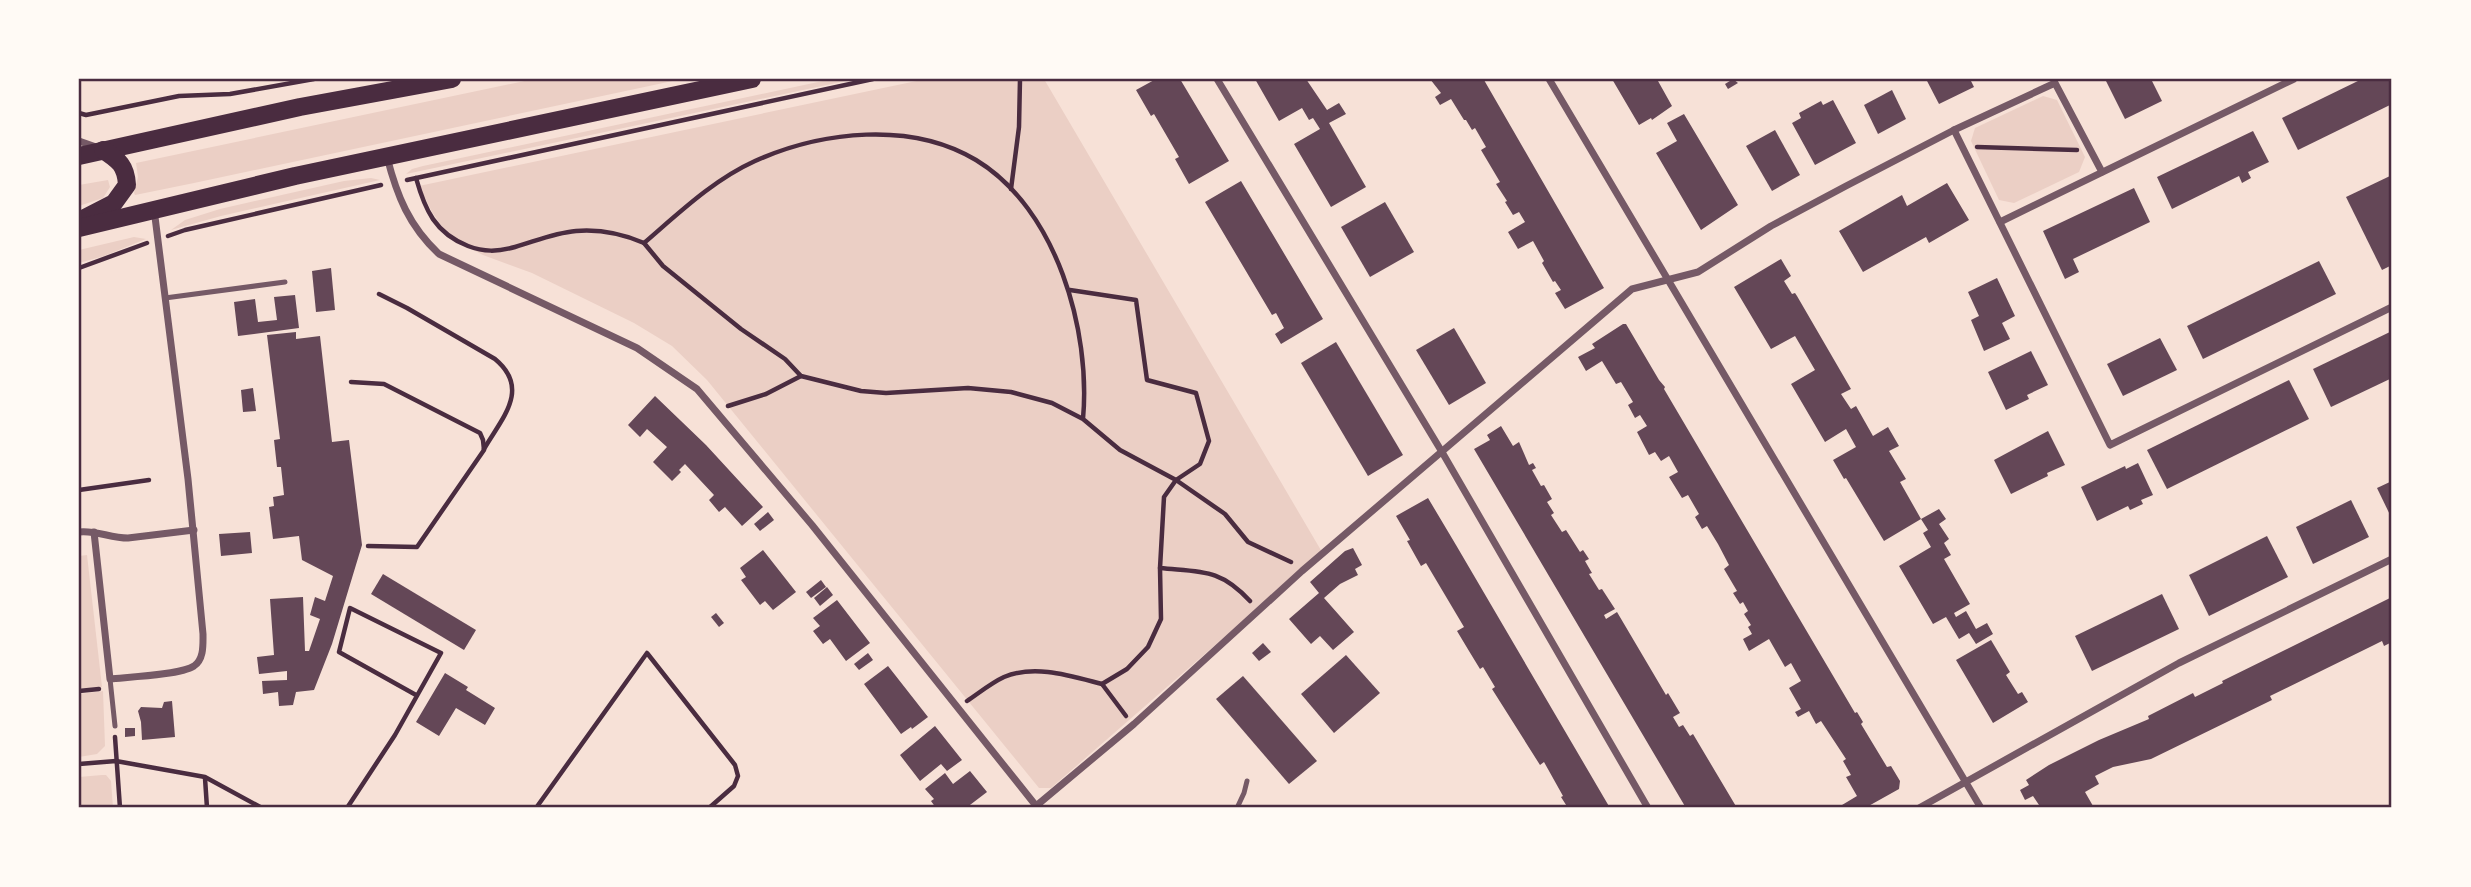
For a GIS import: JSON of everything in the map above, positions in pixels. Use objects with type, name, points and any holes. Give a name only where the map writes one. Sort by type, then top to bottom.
[{"type":"main road","points":[[79,156],[383,90],[452,79]]},
{"type":"main road","points":[[79,229],[154,209],[387,156],[752,79]]},
{"type":"main road","points":[[79,221],[114,203],[127,186],[126,171],[119,160],[103,150]]},
{"type":"street","points":[[1217,79],[1442,452],[1648,808]]},
{"type":"street","points":[[1549,79],[1981,808]]},
{"type":"street","points":[[2000,222],[2294,79]]},
{"type":"street","points":[[387,156],[394,183],[409,218],[424,240],[439,254],[637,348],[697,389],[1037,807],[1134,724],[1302,571],[1632,289],[1698,272],[1771,226],[1954,130],[2055,81],[2102,172]]},
{"type":"street","points":[[1954,130],[2110,445],[2392,307]]},
{"type":"street","points":[[79,141],[103,150]]},
{"type":"street","points":[[94,532],[110,679],[194,666],[201,657],[203,634],[194,530],[154,209]]},
{"type":"street","points":[[79,532],[128,538],[194,530]]},
{"type":"street","points":[[1919,808],[2179,663],[2392,559]]},
{"type":"lane","points":[[165,298],[285,282]]},
{"type":"lane","points":[[110,679],[115,726]]},
{"type":"lane","points":[[1237,808],[1247,781]]},
{"type":"path","points":[[79,113],[86,116],[179,96],[257,91],[314,79]]},
{"type":"path","points":[[79,268],[185,230],[873,79]]},
{"type":"path","points":[[1011,190],[1019,127],[1020,79]]},
{"type":"path","points":[[644,243],[728,174],[768,156],[812,142],[856,135],[911,136],[944,144],[977,160],[1011,190],[1030,213],[1055,255],[1070,290],[1083,354],[1086,394],[1083,419]]},
{"type":"path","points":[[1962,147],[2091,151]]},
{"type":"path","points":[[416,178],[423,201],[437,226],[458,244],[476,250],[502,250],[545,236],[578,231],[620,233],[644,243],[663,266],[741,329],[785,359],[802,376],[861,391],[886,393],[968,388],[1011,392],[1052,403],[1083,419],[1120,450],[1175,480],[1225,514],[1248,542],[1295,564],[1302,571]]},
{"type":"path","points":[[1070,290],[1136,300],[1147,380],[1196,393],[1209,441],[1200,464],[1175,480],[1164,497],[1160,568],[1161,619],[1148,647],[1127,669],[1102,684]]},
{"type":"path","points":[[368,545],[417,547],[484,450],[512,402],[513,390],[504,366],[495,359],[379,294]]},
{"type":"path","points":[[716,410],[766,394],[802,376]]},
{"type":"path","points":[[351,382],[384,384],[480,433],[484,450]]},
{"type":"path","points":[[79,490],[149,480]]},
{"type":"path","points":[[1160,568],[1216,574],[1235,586],[1258,611]]},
{"type":"path","points":[[347,808],[395,735],[441,653],[350,607],[339,652],[416,695]]},
{"type":"path","points":[[536,808],[647,653],[735,765],[738,776],[734,786],[709,808]]},
{"type":"path","points":[[957,708],[1002,678],[1024,670],[1066,674],[1102,684],[1134,724]]},
{"type":"path","points":[[79,691],[111,688]]},
{"type":"path","points":[[115,726],[120,808]]},
{"type":"path","points":[[79,764],[116,761],[205,777],[262,808]]},
{"type":"path","points":[[205,777],[207,808]]},
{"type":"shaded area","points":[[534,79],[682,79],[194,183],[135,195],[134,193],[138,177],[136,163]]},
{"type":"shaded area","points":[[832,79],[855,79],[406,174],[423,166]]},
{"type":"shaded area","points":[[926,79],[1044,79],[1322,552],[1051,788],[1039,788],[707,380],[672,346],[634,323],[532,273],[483,255],[450,238],[432,212],[419,186]]},
{"type":"shaded area","points":[[2043,96],[2057,100],[2085,157],[2079,172],[2014,203],[1999,200],[1971,141],[1975,128]]},
{"type":"shaded area","points":[[371,178],[380,180],[171,230],[185,220],[220,209],[344,181]]},
{"type":"shaded area","points":[[108,180],[110,187],[103,198],[79,206],[79,185]]},
{"type":"shaded area","points":[[134,237],[146,239],[79,263],[79,250]]},
{"type":"shaded area","points":[[87,555],[102,687],[79,689],[79,556]]},
{"type":"shaded area","points":[[103,691],[105,746],[97,754],[79,757],[79,694]]},
{"type":"shaded area","points":[[106,775],[111,781],[113,808],[79,808],[79,777]]},
{"type":"building","points":[[1156,79],[1180,79],[1229,161],[1189,184],[1175,159],[1179,157],[1154,114],[1151,116],[1136,90]]},
{"type":"building","points":[[1255,79],[1306,79],[1327,110],[1339,103],[1346,114],[1329,123],[1366,187],[1331,207],[1294,144],[1320,129],[1313,118],[1309,120],[1302,108],[1279,121]]},
{"type":"building","points":[[1430,79],[1484,80],[1604,288],[1565,309],[1555,293],[1561,290],[1542,263],[1544,261],[1533,241],[1518,249],[1508,232],[1525,222],[1519,212],[1513,215],[1505,202],[1507,201],[1496,184],[1500,182],[1481,150],[1486,147],[1475,128],[1472,130],[1451,99],[1440,105],[1435,97],[1441,93]]},
{"type":"building","points":[[1612,79],[1662,79],[1658,81],[1672,106],[1652,120],[1651,118],[1639,125]]},
{"type":"building","points":[[1733,79],[1738,83],[1728,89],[1725,84]]},
{"type":"building","points":[[1926,79],[1970,79],[1974,87],[1939,104]]},
{"type":"building","points":[[2105,79],[2151,79],[2162,101],[2125,119]]},
{"type":"building","points":[[2362,79],[2392,79],[2392,104],[2298,150],[2282,118]]},
{"type":"building","points":[[1892,90],[1906,119],[1878,134],[1864,105]]},
{"type":"building","points":[[1833,100],[1856,143],[1815,165],[1792,123],[1801,118],[1799,113],[1821,101],[1823,105]]},
{"type":"building","points":[[1684,114],[1738,205],[1701,230],[1656,153],[1677,141],[1667,123]]},
{"type":"building","points":[[1775,130],[1800,175],[1772,191],[1746,146]]},
{"type":"building","points":[[2253,131],[2269,162],[2248,172],[2251,178],[2242,183],[2239,176],[2172,209],[2157,177]]},
{"type":"building","points":[[2390,176],[2392,265],[2382,270],[2346,197]]},
{"type":"building","points":[[1241,181],[1323,319],[1281,344],[1275,334],[1284,328],[1276,313],[1272,315],[1205,202]]},
{"type":"building","points":[[1947,183],[1969,220],[1929,243],[1926,237],[1863,272],[1839,231],[1902,195],[1907,206]]},
{"type":"building","points":[[2134,188],[2150,222],[2073,259],[2079,272],[2065,279],[2043,231]]},
{"type":"building","points":[[1385,202],[1414,252],[1370,277],[1341,227]]},
{"type":"building","points":[[1781,259],[1791,276],[1784,281],[1792,294],[1797,296],[1851,389],[1841,394],[1851,409],[1856,406],[1873,436],[1888,427],[1899,446],[1889,451],[1906,479],[1900,482],[1921,519],[1884,541],[1833,460],[1856,447],[1846,429],[1825,442],[1791,384],[1815,370],[1795,336],[1771,349],[1734,287]]},
{"type":"building","points":[[2319,261],[2336,294],[2203,359],[2187,326]]},
{"type":"building","points":[[331,268],[335,310],[316,312],[312,271]]},
{"type":"building","points":[[1997,278],[2015,316],[2002,323],[2010,339],[1984,351],[1971,320],[1979,316],[1968,292]]},
{"type":"building","points":[[295,295],[299,328],[238,336],[234,302],[255,299],[258,322],[277,320],[274,297]]},
{"type":"building","points":[[1626,324],[1665,387],[1887,767],[1891,766],[1900,781],[1899,789],[1865,808],[1837,808],[1857,796],[1846,777],[1851,775],[1843,761],[1846,759],[1821,721],[1816,724],[1809,711],[1798,717],[1795,712],[1801,709],[1789,688],[1801,681],[1791,663],[1785,667],[1769,639],[1749,651],[1743,639],[1752,634],[1748,627],[1751,625],[1744,614],[1748,611],[1733,593],[1737,591],[1724,569],[1729,565],[1718,544],[1707,526],[1702,529],[1695,517],[1699,514],[1688,495],[1682,498],[1669,477],[1678,472],[1669,456],[1661,461],[1655,452],[1649,455],[1637,432],[1647,426],[1640,415],[1635,418],[1628,405],[1633,402],[1621,382],[1616,384],[1602,361],[1586,371],[1578,357],[1595,348],[1592,344]]},
{"type":"building","points":[[1454,328],[1486,383],[1449,405],[1416,350]]},
{"type":"building","points":[[2392,331],[2392,378],[2331,407],[2313,369]]},
{"type":"building","points":[[296,332],[296,339],[320,336],[332,442],[349,440],[362,545],[332,644],[314,690],[296,692],[293,705],[279,706],[278,692],[263,694],[262,681],[287,680],[287,671],[259,674],[257,657],[274,655],[270,599],[303,597],[305,651],[309,651],[320,619],[310,615],[315,597],[325,601],[333,576],[302,560],[299,536],[273,539],[269,507],[274,506],[273,497],[284,495],[274,440],[280,439],[267,335]]},
{"type":"building","points":[[2160,338],[2177,370],[2123,396],[2107,364]]},
{"type":"building","points":[[1336,342],[1403,455],[1368,476],[1301,363]]},
{"type":"building","points":[[2031,351],[2048,385],[2027,395],[2029,399],[2006,410],[1988,372]]},
{"type":"building","points":[[2289,380],[2309,419],[2167,489],[2147,450]]},
{"type":"building","points":[[253,388],[256,411],[243,412],[241,390]]},
{"type":"building","points":[[655,396],[706,445],[763,507],[742,526],[725,507],[719,512],[709,500],[714,495],[685,464],[672,481],[653,462],[667,447],[647,429],[640,437],[628,425]]},
{"type":"building","points":[[1501,426],[1513,446],[1519,442],[1529,465],[1533,463],[1536,468],[1532,470],[1552,499],[1547,502],[1554,513],[1551,515],[1562,532],[1566,530],[1580,552],[1583,550],[1589,559],[1585,561],[1592,573],[1589,574],[1615,609],[1604,615],[1606,619],[1617,612],[1666,695],[1668,693],[1680,713],[1673,717],[1679,727],[1683,725],[1690,736],[1693,734],[1737,808],[1686,808],[1474,449],[1490,440],[1487,435]]},
{"type":"building","points":[[2048,431],[2065,465],[2011,494],[1994,460]]},
{"type":"building","points":[[2138,463],[2153,495],[2141,500],[2143,504],[2130,510],[2128,506],[2097,521],[2081,487],[2125,466],[2126,469]]},
{"type":"building","points":[[2392,481],[2392,519],[2377,488]]},
{"type":"building","points":[[1428,498],[1610,808],[1568,808],[1544,762],[1540,765],[1492,689],[1495,687],[1483,667],[1480,669],[1457,631],[1464,627],[1426,563],[1421,566],[1396,516]]},
{"type":"building","points":[[2351,500],[2369,537],[2313,564],[2296,527]]},
{"type":"building","points":[[1939,509],[1946,519],[1939,524],[1949,539],[1944,543],[1951,555],[1944,559],[1970,604],[1954,613],[1956,617],[1966,611],[1976,629],[1987,623],[1993,634],[1976,644],[1969,633],[1959,639],[1946,617],[1933,624],[1899,566],[1931,547],[1923,533],[1928,530],[1921,519]]},
{"type":"building","points":[[768,512],[774,520],[760,531],[754,524]]},
{"type":"building","points":[[250,532],[252,553],[221,556],[219,534]]},
{"type":"building","points":[[2267,536],[2288,577],[2209,616],[2189,575]]},
{"type":"building","points":[[1353,548],[1362,565],[1355,569],[1358,575],[1340,584],[1324,598],[1354,632],[1333,650],[1320,636],[1311,644],[1289,619],[1319,593],[1310,582],[1345,551]]},
{"type":"building","points":[[763,550],[796,592],[773,610],[765,601],[760,605],[741,580],[746,577],[740,568]]},
{"type":"building","points":[[383,574],[476,630],[464,650],[371,594]]},
{"type":"building","points":[[821,580],[826,587],[811,598],[806,592]]},
{"type":"building","points":[[827,587],[833,595],[820,606],[814,598]]},
{"type":"building","points":[[2162,594],[2179,629],[2092,671],[2075,636]]},
{"type":"building","points":[[2392,597],[2392,642],[2384,646],[2382,641],[2270,696],[2272,700],[2151,759],[2113,767],[2095,776],[2099,784],[2085,792],[2093,806],[2090,808],[2041,808],[2033,796],[2025,800],[2020,790],[2029,785],[2026,780],[2049,765],[2149,719],[2148,716],[2193,693],[2195,697]]},
{"type":"building","points":[[837,600],[870,643],[846,661],[830,639],[823,644],[813,631],[820,626],[813,618]]},
{"type":"building","points":[[716,613],[724,623],[719,627],[711,617]]},
{"type":"building","points":[[1991,640],[2010,672],[2006,675],[2018,694],[2022,692],[2028,702],[1993,723],[1956,660]]},
{"type":"building","points":[[1263,643],[1271,652],[1259,661],[1252,653]]},
{"type":"building","points":[[868,653],[873,660],[859,670],[854,664]]},
{"type":"building","points":[[1346,655],[1380,693],[1334,733],[1301,694]]},
{"type":"building","points":[[888,666],[928,717],[901,734],[864,684]]},
{"type":"building","points":[[445,673],[495,708],[485,725],[456,708],[439,736],[416,722]]},
{"type":"building","points":[[1243,676],[1317,761],[1289,784],[1216,699]]},
{"type":"building","points":[[172,701],[175,737],[142,740],[138,711],[141,707],[162,708],[164,702]]},
{"type":"building","points":[[935,726],[962,760],[947,771],[941,764],[920,781],[900,755]]},
{"type":"building","points":[[125,728],[135,728],[135,736],[125,737]]},
{"type":"building","points":[[970,771],[987,792],[966,808],[936,808],[931,801],[934,799],[925,789],[945,773],[953,784]]}]
